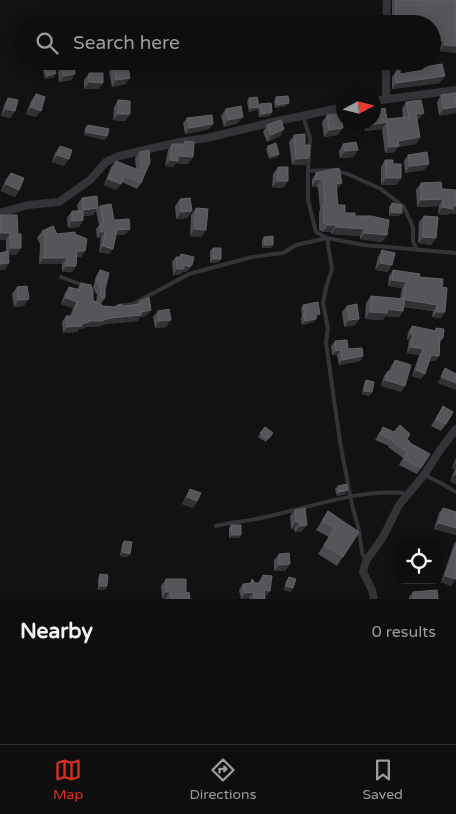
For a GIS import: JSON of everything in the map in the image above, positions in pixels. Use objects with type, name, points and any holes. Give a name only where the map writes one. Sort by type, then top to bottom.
[{"type":"street","points":[[386,15],[387,0]]},
{"type":"street","points":[[386,70],[386,98]]},
{"type":"street","points":[[381,99],[456,90]]},
{"type":"street","points":[[0,213],[28,205],[58,202],[90,180],[106,162],[119,156],[336,109]]},
{"type":"street","points":[[374,599],[372,590],[363,572],[366,561],[383,537],[399,505],[424,475],[456,428]]},
{"type":"lane","points":[[303,116],[310,138],[308,200],[316,232],[327,238],[364,245],[456,253]]},
{"type":"lane","points":[[308,171],[332,170],[348,174],[381,189],[404,207],[413,227],[413,241],[417,250]]},
{"type":"lane","points":[[110,309],[133,304],[189,274],[252,257],[283,253],[296,245],[327,238]]},
{"type":"lane","points":[[327,238],[332,268],[323,303],[328,329],[326,342],[340,442],[362,552],[366,561]]},
{"type":"lane","points":[[61,277],[72,280],[90,290]]},
{"type":"lane","points":[[424,475],[441,482],[456,492]]},
{"type":"lane","points":[[216,526],[236,521],[265,518],[351,496],[398,492],[408,494]]},
{"type":"building","points":[[396,0],[456,0],[456,46],[444,45],[444,41],[441,41],[441,15],[396,15]]},
{"type":"building","points":[[441,64],[445,76],[396,83],[396,71],[400,70],[400,74],[425,70],[441,70]]},
{"type":"building","points":[[46,70],[55,70],[56,73],[47,76]]},
{"type":"building","points":[[63,70],[75,70],[75,74],[64,76]]},
{"type":"building","points":[[115,70],[128,70],[130,78],[116,80]]},
{"type":"building","points":[[89,73],[103,73],[103,83],[89,82]]},
{"type":"building","points":[[456,93],[456,107],[444,109],[441,95]]},
{"type":"building","points":[[36,94],[45,97],[41,111],[31,107]]},
{"type":"building","points":[[288,96],[289,103],[277,105],[276,97]]},
{"type":"building","points":[[257,97],[259,107],[251,108],[249,98]]},
{"type":"building","points":[[8,98],[18,100],[15,111],[6,109]]},
{"type":"building","points":[[118,100],[130,101],[130,114],[118,114]]},
{"type":"building","points":[[421,100],[424,113],[416,114],[420,137],[398,141],[399,146],[389,147],[387,122],[381,123],[381,109],[385,108],[387,119],[409,117],[406,102]]},
{"type":"building","points":[[271,103],[272,112],[262,114],[260,104]]},
{"type":"building","points":[[241,106],[243,117],[228,120],[226,109]]},
{"type":"building","points":[[336,114],[336,129],[329,130],[327,115]]},
{"type":"building","points":[[212,115],[213,124],[189,128],[187,118]]},
{"type":"building","points":[[281,120],[284,129],[271,135],[267,125]]},
{"type":"building","points":[[88,125],[109,129],[107,136],[86,132]]},
{"type":"building","points":[[305,134],[305,145],[310,145],[309,158],[296,159],[294,135]]},
{"type":"building","points":[[185,141],[194,142],[193,157],[178,156],[178,161],[170,160],[172,144],[184,144]]},
{"type":"building","points":[[356,142],[358,150],[345,151],[343,144]]},
{"type":"building","points":[[276,143],[279,154],[271,156],[268,146]]},
{"type":"building","points":[[60,146],[72,150],[69,159],[57,155]]},
{"type":"building","points":[[149,150],[150,162],[141,183],[124,175],[121,184],[108,179],[116,161],[141,171],[140,152]]},
{"type":"building","points":[[427,152],[429,164],[410,166],[408,155]]},
{"type":"building","points":[[385,160],[393,160],[393,164],[401,164],[401,178],[386,178]]},
{"type":"building","points":[[278,167],[288,167],[288,181],[277,181]]},
{"type":"building","points":[[339,168],[342,183],[336,184],[338,205],[345,205],[345,213],[355,213],[355,216],[371,216],[389,220],[387,235],[365,233],[364,229],[336,227],[336,225],[324,223],[323,181],[321,179],[316,180],[316,173]]},
{"type":"building","points":[[11,173],[24,178],[19,190],[6,184]]},
{"type":"building","points":[[441,182],[442,189],[456,190],[456,206],[453,206],[453,209],[442,207],[443,199],[421,200],[421,183]]},
{"type":"building","points":[[97,196],[98,208],[83,210],[82,198]]},
{"type":"building","points":[[190,198],[192,211],[181,212],[180,199]]},
{"type":"building","points":[[392,203],[402,205],[402,213],[391,212]]},
{"type":"building","points":[[111,204],[114,220],[129,219],[130,229],[117,230],[113,249],[103,246],[105,232],[101,232],[100,224],[104,224],[100,206]]},
{"type":"building","points":[[196,208],[208,209],[206,230],[194,229]]},
{"type":"building","points":[[72,211],[83,211],[83,220],[72,221]]},
{"type":"building","points":[[0,215],[17,215],[18,234],[21,234],[21,248],[11,248],[10,233],[0,233]]},
{"type":"building","points":[[424,216],[438,217],[436,238],[423,237]]},
{"type":"building","points":[[53,226],[57,234],[75,232],[75,234],[87,239],[85,251],[77,251],[76,266],[66,266],[67,258],[44,258],[45,238],[42,231]]},
{"type":"building","points":[[273,236],[273,245],[265,245],[264,237]]},
{"type":"building","points":[[213,248],[221,248],[221,259],[213,259]]},
{"type":"building","points":[[382,250],[395,253],[392,265],[380,263]]},
{"type":"building","points":[[8,251],[9,263],[0,264],[0,253]]},
{"type":"building","points":[[181,254],[194,257],[192,265],[189,267],[184,265],[184,269],[177,269],[176,257],[180,257]]},
{"type":"building","points":[[100,270],[109,273],[105,298],[100,296],[101,289],[97,282]]},
{"type":"building","points":[[393,270],[420,274],[419,277],[443,279],[442,287],[447,288],[445,312],[437,312],[437,305],[403,299],[406,282],[392,280]]},
{"type":"building","points":[[81,283],[91,285],[93,300],[103,306],[114,307],[121,304],[124,306],[140,304],[140,301],[149,297],[151,310],[141,312],[141,315],[111,318],[103,321],[88,321],[81,324],[82,326],[67,327],[66,316],[73,316],[77,302],[66,298],[69,287],[80,290]]},
{"type":"building","points":[[27,286],[29,299],[18,300],[17,287]]},
{"type":"building","points":[[371,296],[405,299],[403,311],[388,309],[387,313],[370,312]]},
{"type":"building","points":[[318,302],[320,314],[316,315],[316,319],[305,321],[303,305]]},
{"type":"building","points":[[357,304],[359,319],[349,320],[347,306]]},
{"type":"building","points":[[169,309],[171,320],[159,321],[158,311]]},
{"type":"building","points":[[412,326],[436,331],[436,328],[444,329],[443,338],[440,338],[439,356],[431,355],[425,374],[416,370],[423,349],[411,347]]},
{"type":"building","points":[[347,340],[348,349],[362,348],[363,356],[342,360],[341,350],[336,351],[335,341]]},
{"type":"building","points":[[395,360],[411,365],[405,386],[385,380],[388,371],[391,372]]},
{"type":"building","points":[[445,368],[456,374],[456,383],[441,377]]},
{"type":"building","points":[[366,380],[374,382],[372,392],[364,391]]},
{"type":"building","points":[[443,406],[453,412],[446,424],[436,419]]},
{"type":"building","points":[[400,425],[410,434],[407,439],[410,443],[430,454],[421,468],[404,459],[407,452],[393,440],[380,434],[383,427],[394,432]]},
{"type":"building","points":[[265,427],[273,433],[268,439],[260,433]]},
{"type":"building","points":[[347,484],[348,490],[339,492],[338,486]]},
{"type":"building","points":[[190,489],[201,493],[197,501],[187,497]]},
{"type":"building","points":[[305,508],[307,525],[300,526],[299,522],[296,522],[295,510]]},
{"type":"building","points":[[443,508],[456,512],[456,528],[439,523]]},
{"type":"building","points":[[328,511],[359,532],[343,557],[324,545],[335,528],[322,521]]},
{"type":"building","points":[[231,525],[241,525],[241,535],[232,535]]},
{"type":"building","points":[[124,541],[132,542],[130,554],[123,552]]},
{"type":"building","points":[[456,545],[456,579],[445,576]]},
{"type":"building","points":[[289,553],[290,564],[279,565],[279,554]]},
{"type":"building","points":[[100,574],[108,575],[107,586],[100,586]]},
{"type":"building","points":[[263,575],[272,576],[270,591],[264,590],[265,599],[254,599],[254,592],[245,593],[243,584],[252,583],[252,579],[255,583],[262,583]]},
{"type":"building","points":[[289,577],[296,579],[293,588],[286,586]]},
{"type":"building","points":[[166,579],[186,579],[186,593],[189,592],[190,599],[171,599],[170,592],[166,592]]},
{"type":"building","points":[[437,590],[438,599],[413,599],[413,592]]}]
